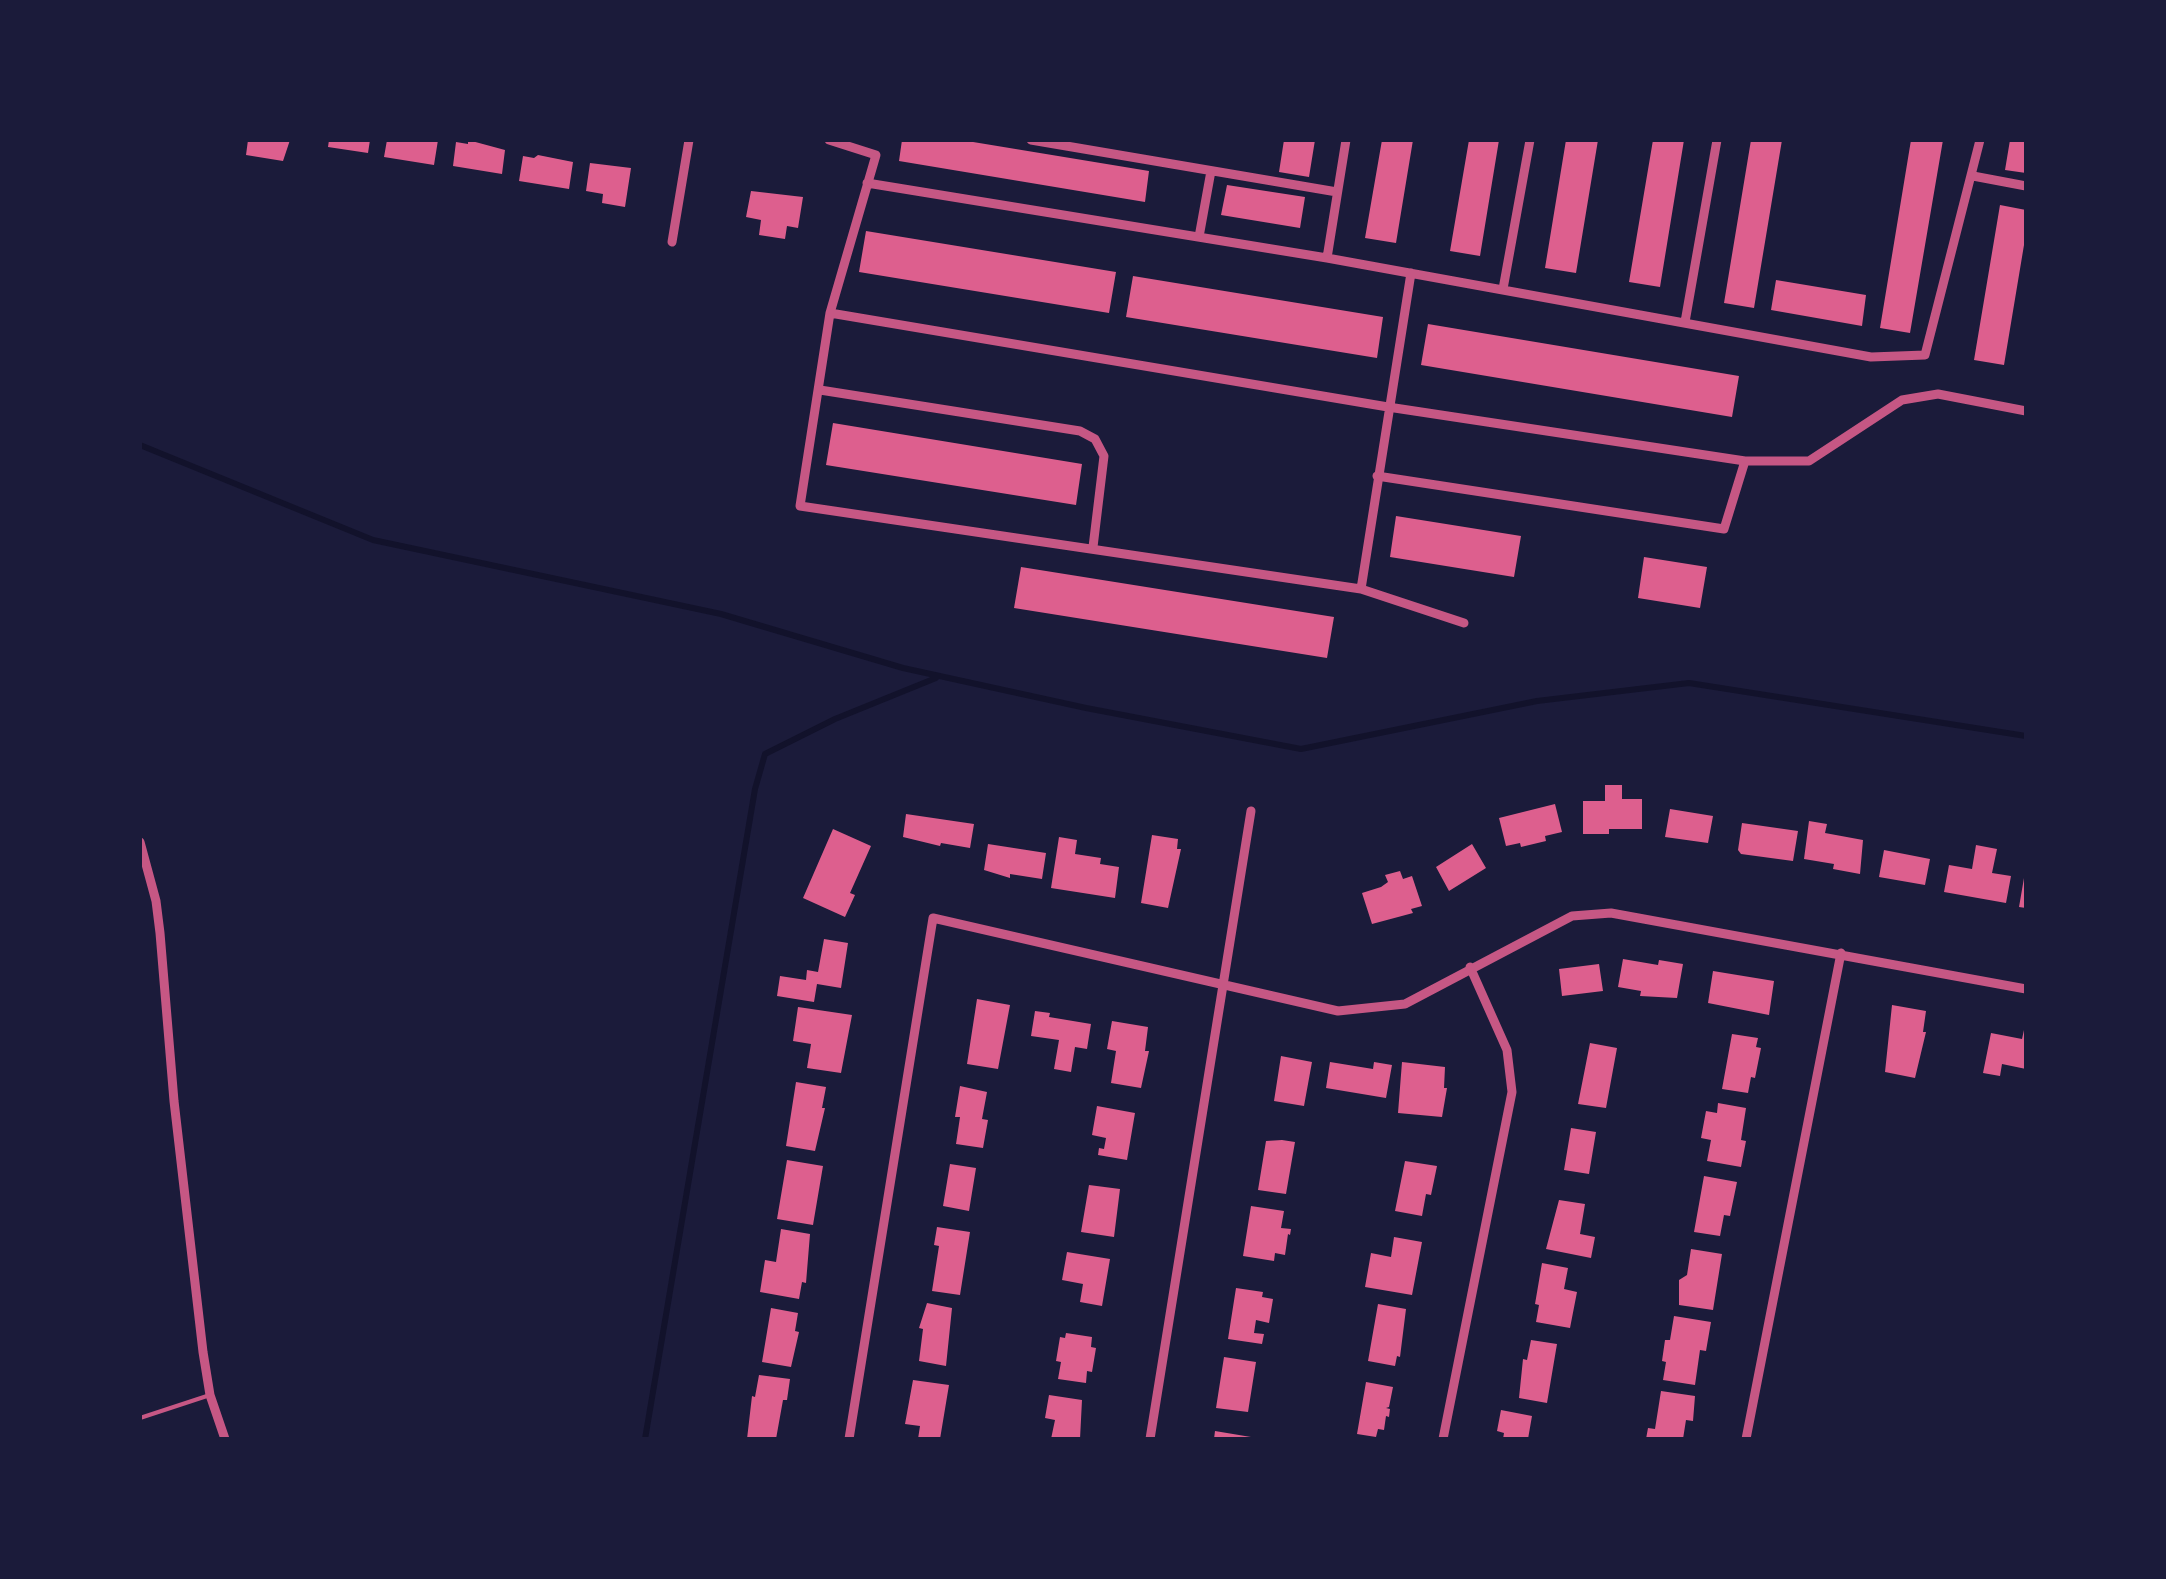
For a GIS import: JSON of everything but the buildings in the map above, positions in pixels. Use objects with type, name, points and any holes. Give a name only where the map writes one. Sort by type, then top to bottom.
[{"type":"street","points":[[672,242],[689,140]]},
{"type":"street","points":[[829,140],[876,156],[830,314],[800,506],[1361,589],[1464,623]]},
{"type":"street","points":[[1032,140],[1337,192]]},
{"type":"street","points":[[1327,258],[1346,140]]},
{"type":"street","points":[[1503,289],[1530,140]]},
{"type":"street","points":[[1686,322],[1717,140]]},
{"type":"street","points":[[867,183],[1327,258],[1872,357],[1924,355],[1980,140]]},
{"type":"street","points":[[1200,237],[1211,170]]},
{"type":"street","points":[[1973,176],[2026,186]]},
{"type":"street","points":[[1361,589],[1410,273]]},
{"type":"street","points":[[830,314],[1388,407],[1745,461],[1809,461],[1902,400],[1938,394],[2026,412]]},
{"type":"street","points":[[820,390],[1080,431],[1095,439],[1104,456],[1093,548]]},
{"type":"street","points":[[1377,476],[1724,529],[1745,461]]},
{"type":"street","points":[[1150,1439],[1251,811]]},
{"type":"street","points":[[140,842],[156,901],[174,1101],[210,1395],[225,1439]]},
{"type":"street","points":[[849,1439],[932,918],[1338,1011],[1405,1004],[1572,916],[1611,912],[2026,989]]},
{"type":"street","points":[[1746,1439],[1841,952]]},
{"type":"street","points":[[1443,1439],[1512,1092],[1507,1050],[1470,967]]},
{"type":"lane","points":[[140,1418],[210,1395]]},
{"type":"waterway","points":[[140,445],[373,540],[721,614],[903,668],[1301,749],[1537,701],[1689,683],[2026,736]]},
{"type":"waterway","points":[[645,1439],[755,789],[765,754],[835,719],[936,678]]}]
